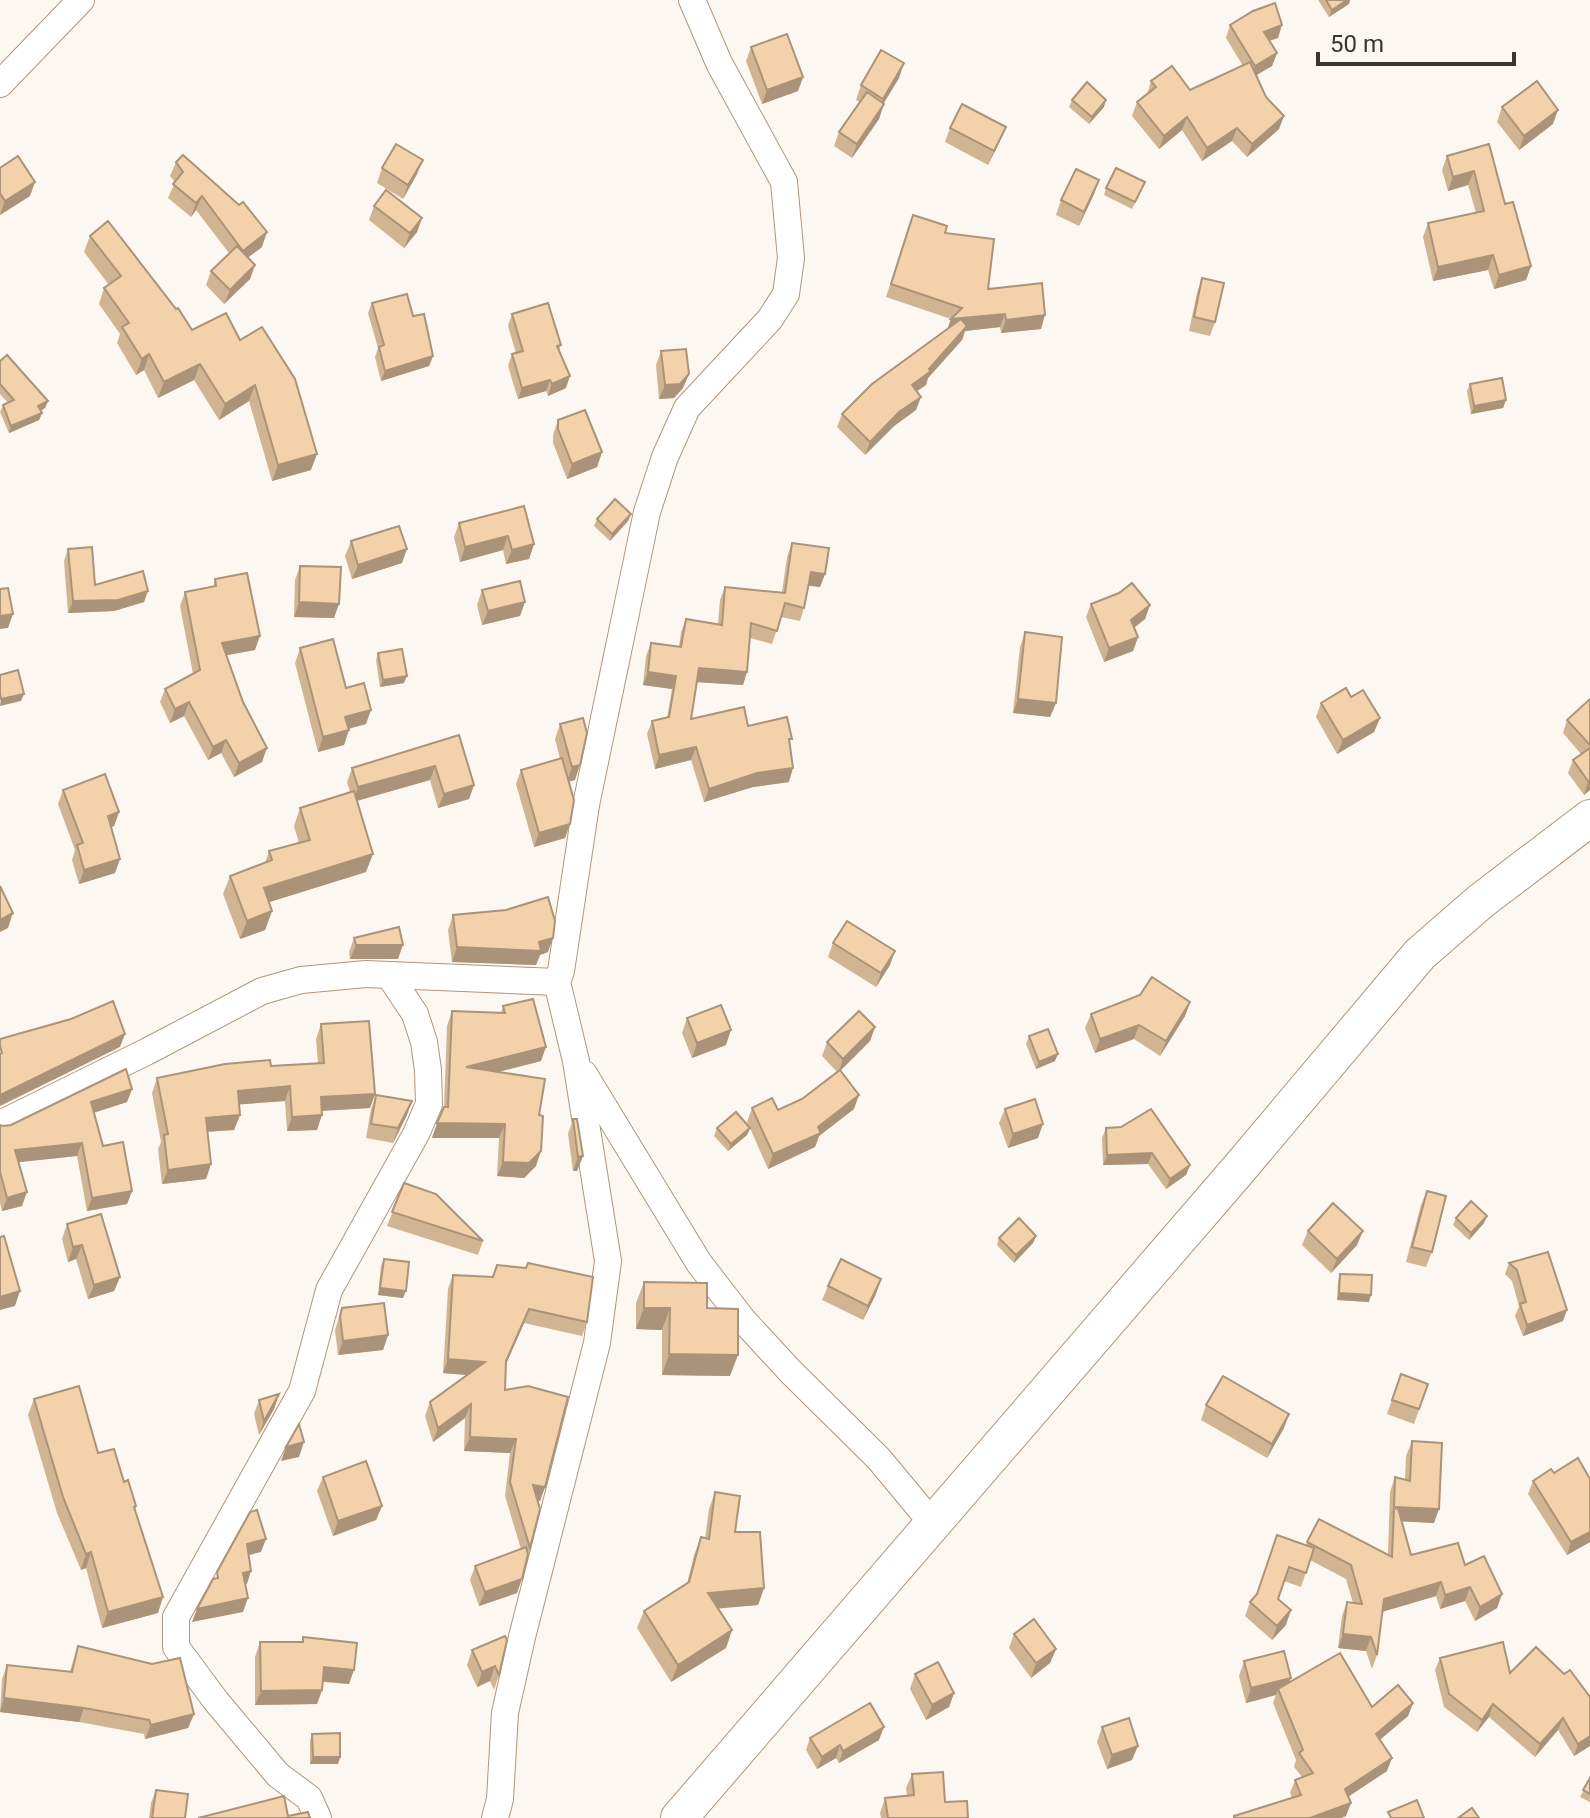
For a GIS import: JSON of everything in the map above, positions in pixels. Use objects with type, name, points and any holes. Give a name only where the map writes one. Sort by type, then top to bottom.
[{"type":"main road","points":[[679,1818],[1238,1170],[1420,954],[1481,901],[1590,818]]},
{"type":"street","points":[[0,84],[81,0]]},
{"type":"street","points":[[495,1818],[500,1799],[505,1713],[579,1419],[606,1288],[607,1247],[576,1061],[557,982],[586,805],[647,512],[660,470],[687,408],[770,319],[786,294],[791,258],[784,182],[719,63],[692,0]]},
{"type":"street","points":[[0,1124],[262,991],[301,980],[366,974],[557,982]]},
{"type":"street","points":[[318,1818],[309,1798],[278,1775],[176,1647],[176,1617],[302,1391],[329,1290],[416,1134],[429,1104],[424,1042],[415,1014],[389,975]]},
{"type":"street","points":[[576,1061],[699,1263],[790,1371],[879,1459],[933,1524]]},
{"type":"building","points":[[1326,0],[1347,0],[1332,10]]},
{"type":"building","points":[[1275,3],[1282,25],[1264,32],[1277,53],[1255,66],[1230,25],[1253,11]]},
{"type":"building","points":[[787,34],[803,77],[767,90],[751,47]]},
{"type":"building","points":[[881,50],[904,63],[883,99],[861,85]]},
{"type":"building","points":[[1250,62],[1266,97],[1284,116],[1252,144],[1237,128],[1207,148],[1187,117],[1164,136],[1137,102],[1156,87],[1151,81],[1172,66],[1190,90]]},
{"type":"building","points":[[1537,81],[1558,110],[1524,136],[1502,107]]},
{"type":"building","points":[[1087,82],[1106,100],[1092,117],[1072,100]]},
{"type":"building","points":[[867,92],[884,104],[857,144],[839,132]]},
{"type":"building","points":[[962,104],[1006,127],[994,151],[950,128]]},
{"type":"building","points":[[396,144],[423,160],[408,185],[382,168]]},
{"type":"building","points":[[1489,144],[1505,204],[1513,202],[1531,266],[1499,275],[1493,255],[1438,267],[1428,223],[1484,211],[1474,171],[1453,177],[1447,156]]},
{"type":"building","points":[[183,155],[239,205],[243,202],[267,232],[243,251],[202,196],[196,203],[173,184],[183,172],[176,162]]},
{"type":"building","points":[[18,156],[35,182],[5,201],[0,193],[0,168]]},
{"type":"building","points":[[1116,168],[1145,182],[1135,202],[1106,188]]},
{"type":"building","points":[[1076,169],[1099,180],[1084,212],[1061,200]]},
{"type":"building","points":[[386,190],[422,218],[410,233],[374,206]]},
{"type":"building","points":[[913,215],[947,226],[945,233],[994,239],[988,289],[1042,283],[1045,315],[1006,320],[1005,314],[951,319],[962,308],[891,284]]},
{"type":"building","points":[[108,221],[192,330],[226,313],[240,340],[262,327],[295,379],[317,454],[278,465],[255,385],[225,404],[200,364],[164,382],[149,354],[142,359],[122,327],[129,323],[104,288],[121,276],[90,236]]},
{"type":"building","points":[[237,246],[255,265],[230,290],[211,271]]},
{"type":"building","points":[[1202,278],[1224,283],[1215,322],[1194,317]]},
{"type":"building","points":[[407,294],[413,316],[424,314],[433,356],[385,371],[379,347],[384,345],[372,303]]},
{"type":"building","points":[[548,303],[561,345],[557,346],[570,376],[552,384],[550,380],[522,388],[512,354],[523,351],[512,314]]},
{"type":"building","points":[[961,319],[967,326],[929,369],[931,371],[912,385],[921,397],[899,412],[870,442],[842,414],[872,384]]},
{"type":"building","points":[[686,349],[689,374],[680,384],[665,385],[661,351]]},
{"type":"building","points":[[7,355],[48,401],[38,406],[42,413],[11,426],[3,405],[14,400],[0,384],[0,361]]},
{"type":"building","points":[[1502,378],[1506,400],[1474,406],[1470,384]]},
{"type":"building","points":[[585,410],[602,452],[572,464],[558,429],[558,420]]},
{"type":"building","points":[[615,499],[631,514],[612,534],[597,519]]},
{"type":"building","points":[[524,506],[534,544],[512,550],[508,536],[465,547],[459,523]]},
{"type":"building","points":[[399,526],[407,549],[358,565],[351,541]]},
{"type":"building","points":[[792,543],[829,548],[825,574],[811,572],[804,608],[785,603],[777,631],[751,623],[747,672],[699,668],[691,719],[744,707],[748,726],[787,717],[793,768],[757,773],[709,789],[696,747],[659,755],[652,721],[669,717],[676,676],[648,672],[651,643],[681,647],[686,619],[722,625],[725,587],[785,593]]},
{"type":"building","points":[[92,547],[95,585],[143,571],[148,591],[118,600],[73,601],[68,549]]},
{"type":"building","points":[[300,566],[341,567],[339,604],[299,602]]},
{"type":"building","points":[[247,573],[260,636],[222,643],[243,702],[267,748],[239,763],[226,740],[213,747],[189,702],[175,709],[165,689],[200,670],[185,592],[216,586],[215,579]]},
{"type":"building","points":[[520,581],[525,602],[488,611],[482,590]]},
{"type":"building","points":[[1132,583],[1150,605],[1131,620],[1138,637],[1109,648],[1091,604],[1119,593]]},
{"type":"building","points":[[8,588],[13,614],[0,616],[0,589]]},
{"type":"building","points":[[1025,632],[1062,637],[1056,703],[1018,699]]},
{"type":"building","points":[[333,639],[346,688],[364,683],[371,710],[345,717],[349,730],[323,737],[300,648]]},
{"type":"building","points":[[402,649],[407,676],[383,680],[378,653]]},
{"type":"building","points":[[18,670],[24,694],[1,699],[0,675]]},
{"type":"building","points":[[1346,688],[1351,697],[1363,690],[1380,718],[1343,740],[1321,703]]},
{"type":"building","points":[[1590,699],[1590,745],[1567,720]]},
{"type":"building","points":[[583,718],[587,733],[580,765],[572,767],[560,724]]},
{"type":"building","points":[[459,735],[474,785],[444,794],[435,766],[358,787],[352,768]]},
{"type":"building","points":[[1590,748],[1590,780],[1588,781],[1573,760]]},
{"type":"building","points":[[562,758],[574,800],[570,824],[539,833],[521,770]]},
{"type":"building","points":[[105,774],[119,812],[108,816],[120,859],[84,870],[77,845],[83,843],[63,790]]},
{"type":"building","points":[[354,791],[373,854],[264,888],[272,911],[247,921],[230,876],[272,860],[269,851],[310,840],[300,808]]},
{"type":"building","points":[[0,886],[13,913],[0,920]]},
{"type":"building","points":[[548,897],[555,921],[553,938],[539,942],[541,951],[457,947],[453,915],[506,910]]},
{"type":"building","points":[[847,921],[895,951],[881,973],[833,943]]},
{"type":"building","points":[[399,927],[403,945],[356,945],[354,938]]},
{"type":"building","points":[[1152,977],[1190,1002],[1166,1041],[1139,1025],[1100,1039],[1091,1014],[1140,995]]},
{"type":"building","points":[[533,999],[546,1047],[466,1067],[545,1079],[539,1115],[543,1116],[541,1151],[529,1163],[503,1162],[505,1124],[437,1123],[444,1107],[448,1107],[452,1011],[505,1013],[503,1006]]},
{"type":"building","points":[[113,1001],[125,1034],[0,1095],[0,1039],[71,1019]]},
{"type":"building","points":[[721,1005],[731,1030],[697,1043],[687,1018]]},
{"type":"building","points":[[859,1011],[875,1027],[843,1059],[827,1042]]},
{"type":"building","points":[[369,1021],[375,1094],[321,1097],[322,1115],[292,1117],[290,1086],[238,1091],[240,1115],[206,1118],[211,1164],[168,1170],[164,1135],[168,1134],[157,1078],[225,1064],[270,1060],[271,1066],[324,1063],[321,1024]]},
{"type":"building","points":[[1048,1029],[1058,1054],[1039,1062],[1029,1036]]},
{"type":"building","points":[[126,1069],[132,1089],[91,1102],[103,1146],[123,1142],[132,1191],[92,1198],[82,1143],[15,1150],[27,1192],[7,1198],[0,1172],[0,1125],[11,1125]]},
{"type":"building","points":[[840,1070],[859,1095],[818,1127],[821,1133],[773,1154],[752,1108],[772,1098],[778,1110],[802,1099]]},
{"type":"building","points":[[376,1095],[412,1101],[398,1128],[371,1124]]},
{"type":"building","points":[[1035,1099],[1043,1124],[1013,1134],[1005,1109]]},
{"type":"building","points":[[1151,1109],[1190,1165],[1170,1179],[1152,1153],[1107,1155],[1106,1128],[1121,1127]]},
{"type":"building","points":[[736,1112],[750,1128],[731,1144],[717,1128]]},
{"type":"building","points":[[573,1119],[577,1119],[583,1156],[578,1157]]},
{"type":"building","points":[[404,1183],[436,1194],[483,1241],[392,1212]]},
{"type":"building","points":[[1427,1191],[1446,1196],[1432,1252],[1412,1247]]},
{"type":"building","points":[[1471,1201],[1487,1216],[1471,1233],[1456,1218]]},
{"type":"building","points":[[1333,1203],[1363,1231],[1337,1259],[1308,1231]]},
{"type":"building","points":[[101,1214],[120,1277],[94,1285],[82,1245],[73,1247],[67,1224]]},
{"type":"building","points":[[1019,1218],[1036,1236],[1016,1255],[999,1238]]},
{"type":"building","points":[[4,1236],[20,1291],[0,1297],[0,1237]]},
{"type":"building","points":[[1548,1252],[1567,1310],[1527,1325],[1520,1304],[1526,1302],[1517,1270],[1509,1263]]},
{"type":"building","points":[[384,1259],[409,1262],[406,1291],[380,1288]]},
{"type":"building","points":[[841,1259],[881,1279],[868,1306],[828,1286]]},
{"type":"building","points":[[528,1263],[593,1277],[587,1322],[529,1309],[506,1361],[505,1390],[528,1386],[568,1397],[545,1487],[533,1485],[540,1509],[530,1548],[510,1482],[516,1439],[470,1437],[471,1404],[438,1428],[430,1402],[485,1362],[448,1359],[453,1275],[493,1277],[497,1265],[526,1268]]},
{"type":"building","points":[[1340,1274],[1372,1275],[1371,1295],[1339,1293]]},
{"type":"building","points":[[644,1282],[707,1283],[707,1308],[738,1309],[738,1355],[669,1354],[670,1308],[644,1308]]},
{"type":"building","points":[[384,1303],[388,1335],[343,1341],[342,1308]]},
{"type":"building","points":[[1401,1374],[1428,1384],[1419,1409],[1392,1400]]},
{"type":"building","points":[[1223,1376],[1289,1414],[1272,1444],[1206,1405]]},
{"type":"building","points":[[79,1386],[98,1453],[114,1449],[124,1482],[128,1480],[163,1597],[108,1612],[91,1552],[86,1554],[63,1497],[34,1399]]},
{"type":"building","points":[[279,1394],[264,1421],[259,1400]]},
{"type":"building","points":[[299,1424],[304,1442],[286,1447]]},
{"type":"building","points":[[1412,1441],[1442,1443],[1439,1509],[1394,1507],[1395,1477],[1410,1481]]},
{"type":"building","points":[[1578,1458],[1590,1479],[1590,1532],[1571,1542],[1533,1481],[1551,1469],[1554,1473]]},
{"type":"building","points":[[366,1461],[382,1506],[338,1521],[323,1477]]},
{"type":"building","points":[[715,1492],[740,1496],[735,1532],[760,1532],[764,1588],[708,1593],[732,1630],[678,1665],[644,1611],[689,1582],[701,1537],[709,1539]]},
{"type":"building","points":[[1398,1508],[1411,1555],[1458,1543],[1465,1565],[1484,1556],[1502,1594],[1480,1607],[1470,1587],[1445,1595],[1441,1582],[1384,1599],[1377,1655],[1371,1637],[1343,1634],[1347,1602],[1362,1604],[1351,1565],[1307,1542],[1319,1519],[1392,1557],[1394,1509]]},
{"type":"building","points":[[257,1510],[266,1539],[247,1544],[251,1571],[243,1573],[248,1598],[197,1609],[213,1579],[218,1578],[217,1572],[250,1512]]},
{"type":"building","points":[[1277,1535],[1314,1548],[1306,1573],[1289,1567],[1278,1599],[1291,1610],[1277,1626],[1250,1602],[1257,1594]]},
{"type":"building","points":[[526,1547],[528,1554],[522,1579],[485,1592],[475,1566]]},
{"type":"building","points":[[1034,1619],[1056,1649],[1036,1663],[1014,1634]]},
{"type":"building","points":[[505,1636],[507,1640],[499,1675],[495,1666],[482,1672],[472,1650]]},
{"type":"building","points":[[303,1637],[357,1643],[354,1670],[324,1667],[322,1690],[261,1691],[260,1642],[303,1642]]},
{"type":"building","points":[[1503,1642],[1510,1673],[1536,1647],[1564,1674],[1570,1670],[1590,1697],[1590,1736],[1578,1744],[1563,1718],[1540,1744],[1493,1704],[1482,1720],[1449,1694],[1440,1658]]},
{"type":"building","points":[[78,1646],[152,1664],[180,1658],[194,1714],[151,1725],[149,1720],[84,1708],[4,1698],[7,1665],[72,1672]]},
{"type":"building","points":[[1284,1651],[1291,1678],[1251,1688],[1244,1661]]},
{"type":"building","points":[[1340,1653],[1372,1707],[1398,1685],[1413,1703],[1376,1734],[1392,1758],[1345,1789],[1351,1803],[1310,1818],[1234,1818],[1301,1795],[1295,1780],[1313,1773],[1299,1753],[1303,1750],[1278,1689]]},
{"type":"building","points":[[938,1662],[954,1693],[932,1705],[915,1674]]},
{"type":"building","points":[[870,1703],[884,1727],[843,1751],[840,1745],[822,1757],[810,1738]]},
{"type":"building","points":[[1129,1718],[1138,1746],[1112,1755],[1102,1727]]},
{"type":"building","points":[[340,1733],[340,1757],[313,1757],[312,1734]]},
{"type":"building","points":[[943,1772],[945,1802],[967,1801],[968,1818],[888,1818],[885,1798],[914,1795],[912,1774]]},
{"type":"building","points":[[1590,1778],[1590,1794],[1583,1790]]},
{"type":"building","points":[[156,1790],[188,1794],[185,1818],[152,1818]]},
{"type":"building","points":[[284,1796],[288,1816],[308,1812],[310,1818],[198,1818]]},
{"type":"building","points":[[1417,1800],[1424,1818],[1391,1818],[1388,1812]]},
{"type":"building","points":[[1472,1808],[1479,1818],[1458,1818]]}]
